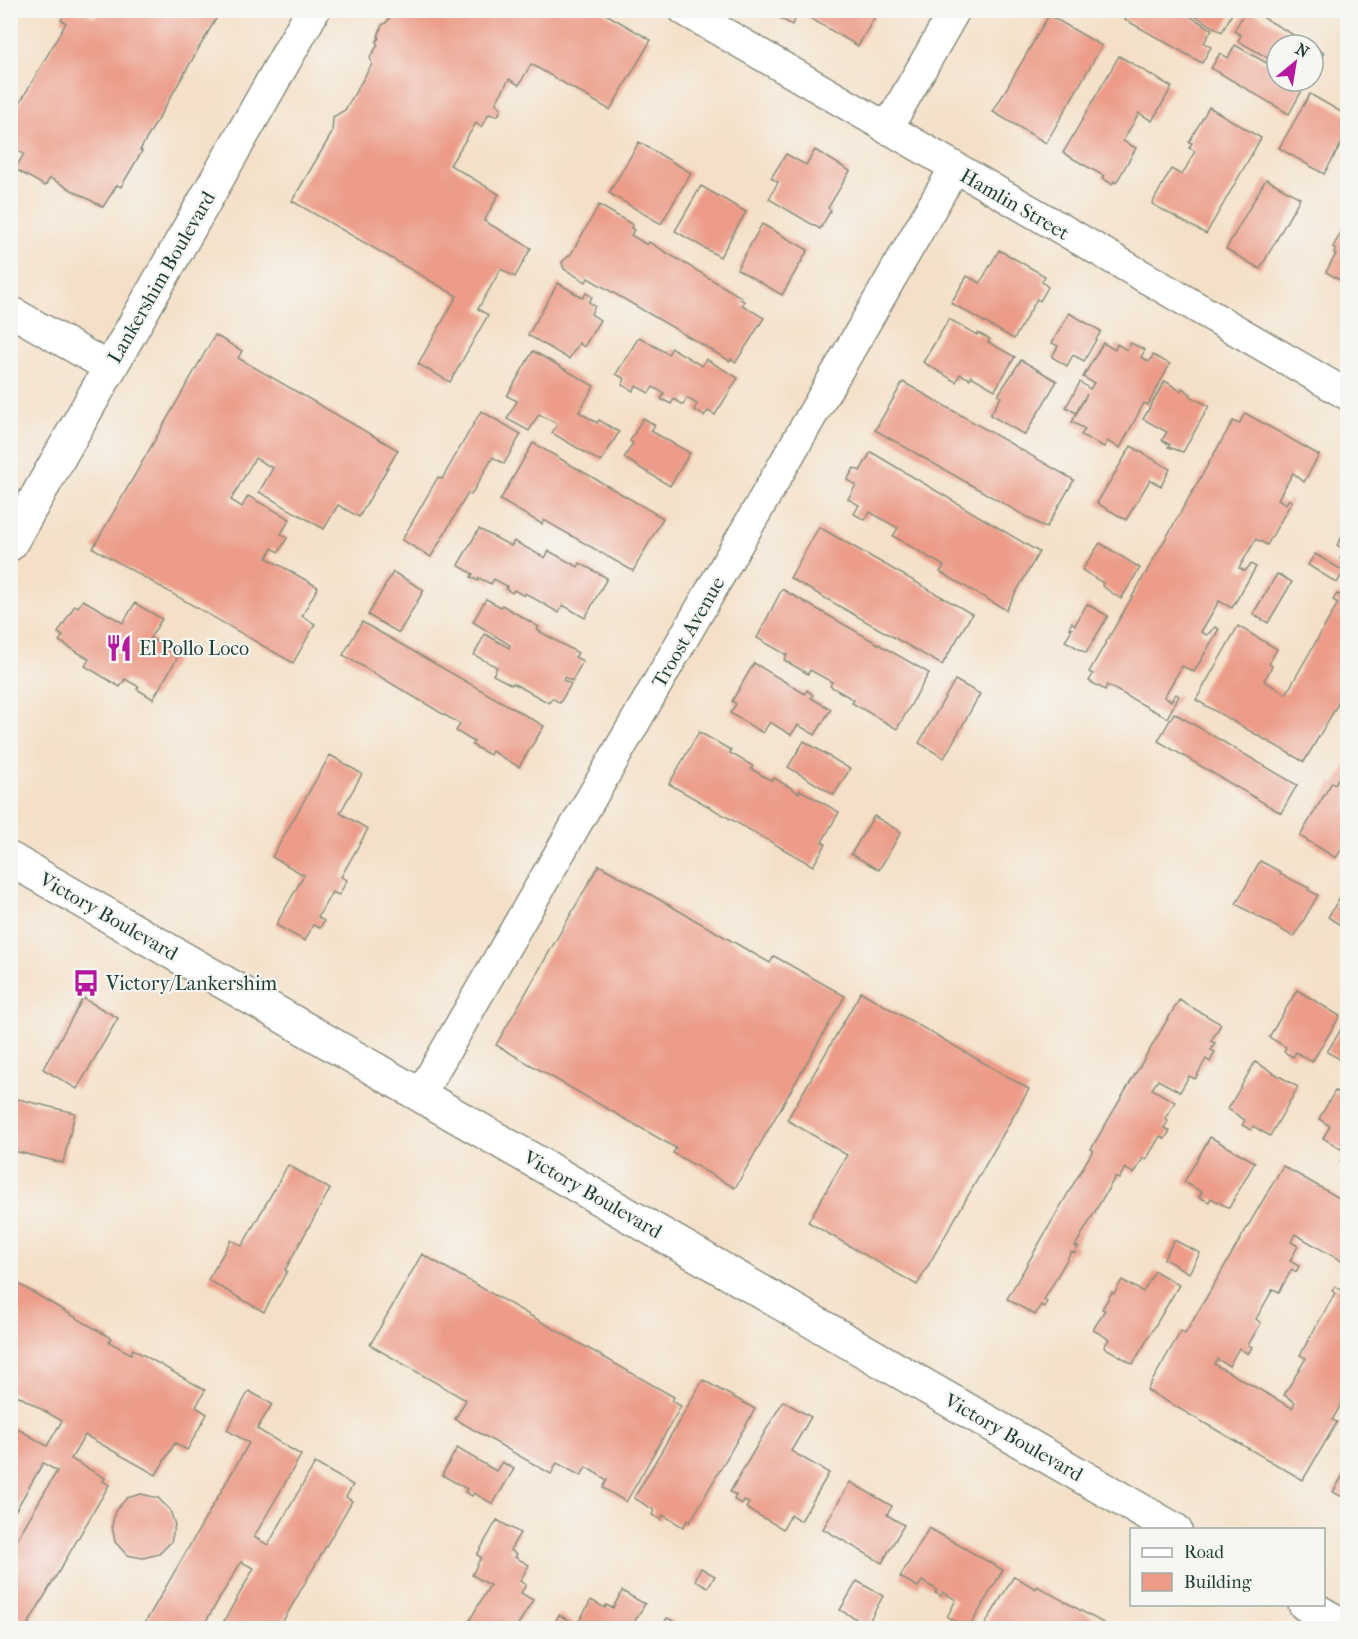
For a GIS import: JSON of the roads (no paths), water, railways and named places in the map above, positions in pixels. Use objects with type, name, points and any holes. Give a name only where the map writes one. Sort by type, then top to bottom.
[{"type":"main road","name":"Lankershim Boulevard","points":[[10,544],[313,10]]},
{"type":"main road","name":"Victory Boulevard","points":[[10,859],[1172,1528]]},
{"type":"main road","points":[[1307,1606],[1347,1629]]},
{"type":"street","name":"Hamlin Street","points":[[684,10],[954,169],[1347,395]]},
{"type":"street","points":[[886,129],[955,10]]},
{"type":"street","name":"Troost Avenue","points":[[420,1095],[954,169]]},
{"type":"street","points":[[10,311],[110,368]]},
{"type":"place","name":"El Pollo Loco","points":[[119,648]]},
{"type":"place","name":"Victory/Lankershim","points":[[86,983]]}]
